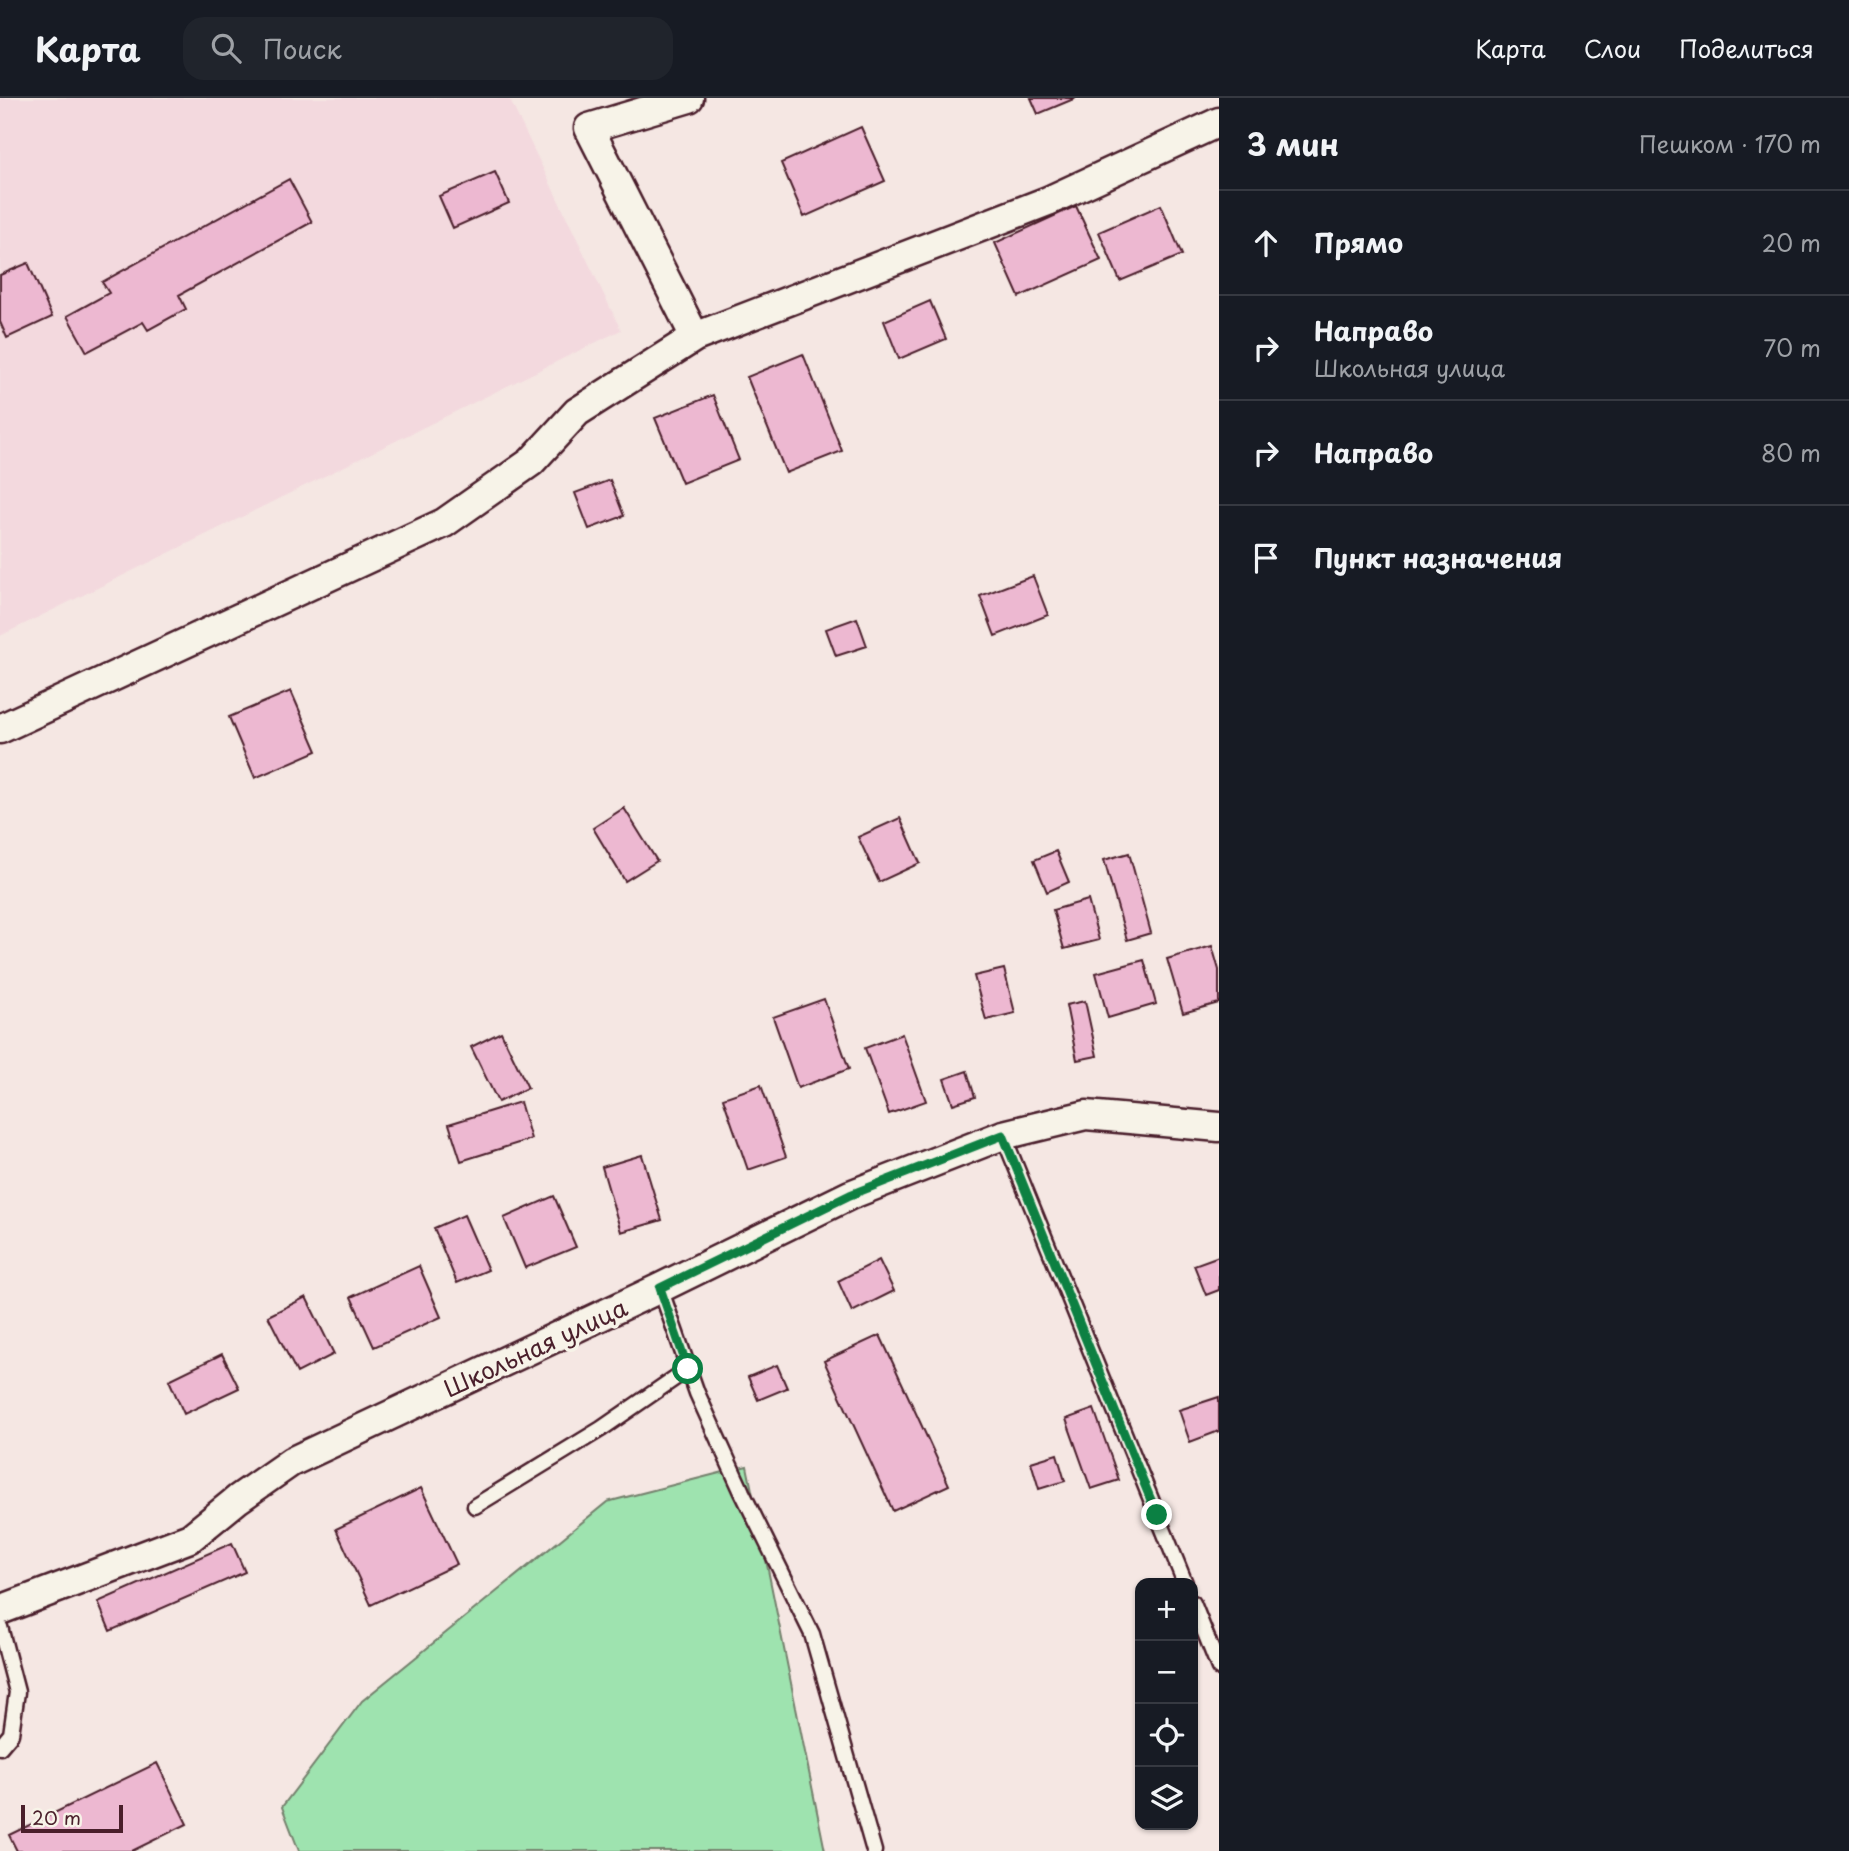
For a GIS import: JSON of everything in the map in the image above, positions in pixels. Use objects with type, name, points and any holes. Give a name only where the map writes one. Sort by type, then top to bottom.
[{"type":"street","points":[[689,98],[589,128],[695,337]]},
{"type":"street","points":[[0,729],[444,523],[531,462],[577,412],[695,337],[1048,201],[1219,122]]},
{"type":"street","name":"Школьная улица","points":[[0,1610],[190,1538],[238,1499],[291,1462],[850,1195],[1003,1135],[1086,1115],[1219,1127]]},
{"type":"lane","points":[[1003,1135],[1183,1578]]},
{"type":"lane","points":[[660,1288],[688,1369],[741,1492],[812,1634],[874,1851]]},
{"type":"lane","points":[[475,1506],[601,1429],[688,1369]]},
{"type":"lane","points":[[1198,1616],[1219,1668]]},
{"type":"lane","points":[[0,1627],[17,1692],[11,1734],[0,1747]]},
{"type":"shaded area","points":[[0,98],[509,98],[621,330],[0,636]]},
{"type":"green space","points":[[747,1466],[825,1851],[299,1851],[282,1807],[362,1701],[607,1502]]},
{"type":"building","points":[[1031,98],[1076,98],[1038,114]]},
{"type":"building","points":[[861,127],[885,181],[804,217],[781,163]]},
{"type":"building","points":[[495,172],[509,203],[453,228],[439,196]]},
{"type":"building","points":[[289,179],[312,222],[179,295],[186,309],[148,330],[143,322],[87,352],[67,316],[109,293],[102,282]]},
{"type":"building","points":[[1161,205],[1182,255],[1120,281],[1099,232]]},
{"type":"building","points":[[1076,206],[1101,260],[1019,297],[995,243]]},
{"type":"building","points":[[28,263],[52,317],[7,338],[0,322],[0,275]]},
{"type":"building","points":[[930,301],[946,339],[899,359],[884,321]]},
{"type":"building","points":[[803,354],[842,451],[786,473],[747,377]]},
{"type":"building","points":[[713,395],[739,460],[682,483],[655,418]]},
{"type":"building","points":[[610,480],[624,516],[589,529],[575,493]]},
{"type":"building","points":[[1033,576],[1048,615],[995,636],[980,596]]},
{"type":"building","points":[[857,618],[867,646],[836,656],[826,629]]},
{"type":"building","points":[[291,691],[317,751],[255,778],[229,717]]},
{"type":"building","points":[[624,808],[657,861],[625,881],[593,828]]},
{"type":"building","points":[[900,818],[920,863],[879,882],[858,837]]},
{"type":"building","points":[[1056,851],[1069,882],[1047,892],[1034,860]]},
{"type":"building","points":[[1129,853],[1151,933],[1127,940],[1104,860]]},
{"type":"building","points":[[1088,900],[1099,940],[1064,949],[1053,910]]},
{"type":"building","points":[[1212,946],[1219,970],[1219,1003],[1183,1013],[1167,959]]},
{"type":"building","points":[[1144,960],[1156,1004],[1108,1018],[1096,973]]},
{"type":"building","points":[[1004,969],[1015,1013],[986,1020],[974,976]]},
{"type":"building","points":[[824,999],[849,1069],[798,1088],[773,1017]]},
{"type":"building","points":[[1085,1001],[1097,1056],[1077,1060],[1066,1005]]},
{"type":"building","points":[[501,1032],[528,1088],[498,1102],[471,1047]]},
{"type":"building","points":[[902,1034],[926,1101],[889,1114],[865,1048]]},
{"type":"building","points":[[967,1071],[975,1097],[953,1104],[944,1079]]},
{"type":"building","points":[[761,1085],[786,1157],[748,1170],[723,1098]]},
{"type":"building","points":[[520,1102],[531,1139],[461,1161],[449,1124]]},
{"type":"building","points":[[642,1155],[662,1220],[621,1232],[602,1167]]},
{"type":"building","points":[[554,1196],[576,1247],[525,1268],[504,1218]]},
{"type":"building","points":[[464,1215],[488,1270],[457,1283],[434,1228]]},
{"type":"building","points":[[1219,1256],[1219,1290],[1206,1295],[1194,1265]]},
{"type":"building","points":[[879,1260],[894,1291],[852,1312],[838,1281]]},
{"type":"building","points":[[419,1266],[441,1317],[374,1347],[351,1297]]},
{"type":"building","points":[[306,1297],[334,1354],[297,1373],[268,1316]]},
{"type":"building","points":[[880,1335],[949,1485],[893,1511],[824,1361]]},
{"type":"building","points":[[222,1354],[239,1388],[184,1414],[169,1380]]},
{"type":"building","points":[[777,1365],[787,1388],[758,1400],[748,1377]]},
{"type":"building","points":[[1219,1397],[1219,1431],[1190,1442],[1179,1410]]},
{"type":"building","points":[[1094,1409],[1119,1480],[1091,1489],[1066,1419]]},
{"type":"building","points":[[1057,1454],[1065,1481],[1039,1489],[1031,1462]]},
{"type":"building","points":[[421,1488],[457,1564],[371,1605],[336,1529]]},
{"type":"building","points":[[232,1543],[245,1572],[110,1631],[98,1602]]},
{"type":"building","points":[[157,1763],[187,1824],[132,1851],[17,1851],[9,1835]]},
{"type":"route","points":[[688,1369],[660,1288],[850,1195],[1003,1135],[1157,1515]]}]
